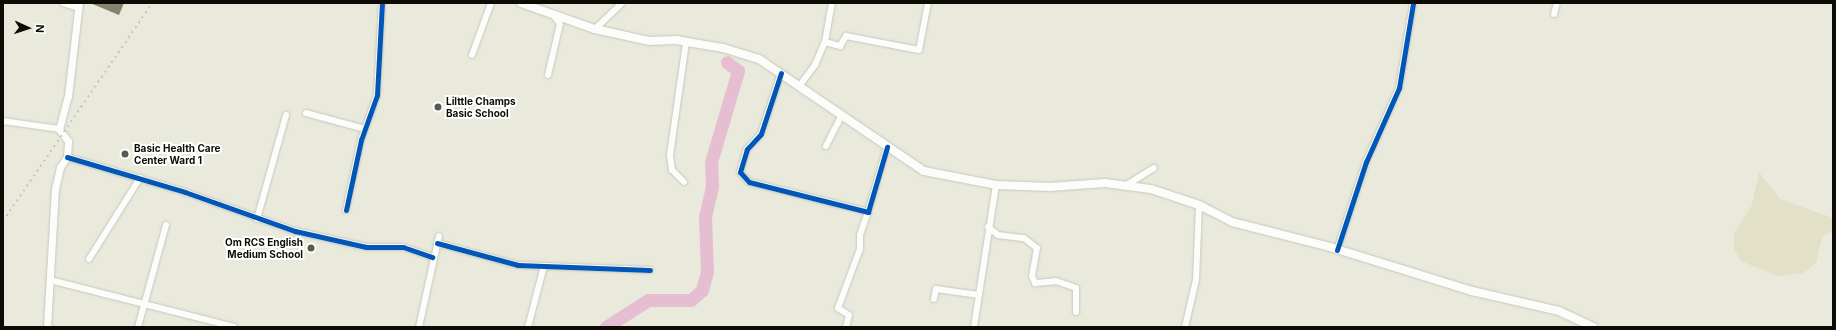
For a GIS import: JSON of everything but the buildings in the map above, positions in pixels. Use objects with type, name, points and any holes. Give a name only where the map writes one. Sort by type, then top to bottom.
[{"type":"main road","points":[[521,3],[554,16],[595,29],[649,41],[686,42],[759,59],[800,85],[887,147],[924,171],[996,185],[1125,186],[1151,189],[1199,206],[1232,222],[1337,250],[1472,291],[1560,311],[1593,327]]},
{"type":"street","points":[[59,129],[68,96],[79,5],[63,3]]},
{"type":"street","points":[[346,210],[365,129],[377,95],[382,3]]},
{"type":"street","points":[[472,55],[491,3]]},
{"type":"street","points":[[595,29],[622,3]]},
{"type":"street","points":[[800,85],[815,65],[825,42],[832,3]]},
{"type":"street","points":[[825,42],[840,46],[846,36],[920,50],[928,3]]},
{"type":"street","points":[[1337,250],[1348,224],[1366,162],[1399,88],[1413,3]]},
{"type":"street","points":[[1554,14],[1557,3]]},
{"type":"street","points":[[548,74],[560,24],[554,16]]},
{"type":"street","points":[[684,182],[672,170],[670,155],[677,88],[687,55],[686,42]]},
{"type":"street","points":[[781,73],[761,134],[747,150],[740,172],[749,182],[868,212]]},
{"type":"street","points":[[306,113],[365,129]]},
{"type":"street","points":[[257,219],[286,115]]},
{"type":"street","points":[[826,146],[842,115]]},
{"type":"street","points":[[3,121],[59,129],[68,141],[67,156],[60,167],[55,189],[48,327]]},
{"type":"street","points":[[846,327],[849,315],[838,308],[860,249],[860,235],[887,147]]},
{"type":"street","points":[[67,156],[140,178],[257,219],[310,234],[366,246],[404,247],[432,257]]},
{"type":"street","points":[[1125,186],[1154,168]]},
{"type":"street","points":[[89,259],[140,178]]},
{"type":"street","points":[[974,327],[988,227],[996,185]]},
{"type":"street","points":[[1185,327],[1196,280],[1199,206]]},
{"type":"street","points":[[138,327],[166,225]]},
{"type":"street","points":[[988,227],[998,234],[1024,238],[1037,248],[1032,276],[1035,283],[1056,281],[1076,288],[1076,312]]},
{"type":"street","points":[[419,327],[432,257],[439,236]]},
{"type":"street","points":[[437,243],[518,264],[650,270]]},
{"type":"street","points":[[528,327],[544,266]]},
{"type":"street","points":[[50,280],[145,302],[234,327]]},
{"type":"street","points":[[934,299],[936,289],[979,295]]},
{"type":"shaded area","points":[[1759,172],[1780,199],[1833,218],[1833,230],[1822,237],[1816,263],[1803,273],[1777,276],[1741,261],[1734,249],[1734,234],[1752,205]]},
{"type":"waterway","points":[[606,327],[648,300],[691,300],[702,290],[707,271],[705,217],[712,187],[711,162],[738,71],[727,62]]},
{"type":"railway","points":[[3,221],[152,3]]},
{"type":"cycle path","points":[[346,210],[361,140],[377,95],[382,3]]},
{"type":"cycle path","points":[[1337,250],[1366,162],[1399,88],[1413,3]]},
{"type":"cycle path","points":[[781,73],[761,134],[747,149],[740,172],[749,182],[868,212],[887,147]]},
{"type":"cycle path","points":[[67,157],[185,192],[295,231],[366,247],[403,247],[432,257]]},
{"type":"cycle path","points":[[437,243],[518,265],[650,270]]},
{"type":"place","name":"Lilttle Champs Basic School","points":[[438,107]]},
{"type":"place","name":"Basic Health Care Center Ward 1","points":[[125,154]]},
{"type":"place","name":"Om RCS English Medium School","points":[[311,248]]}]
